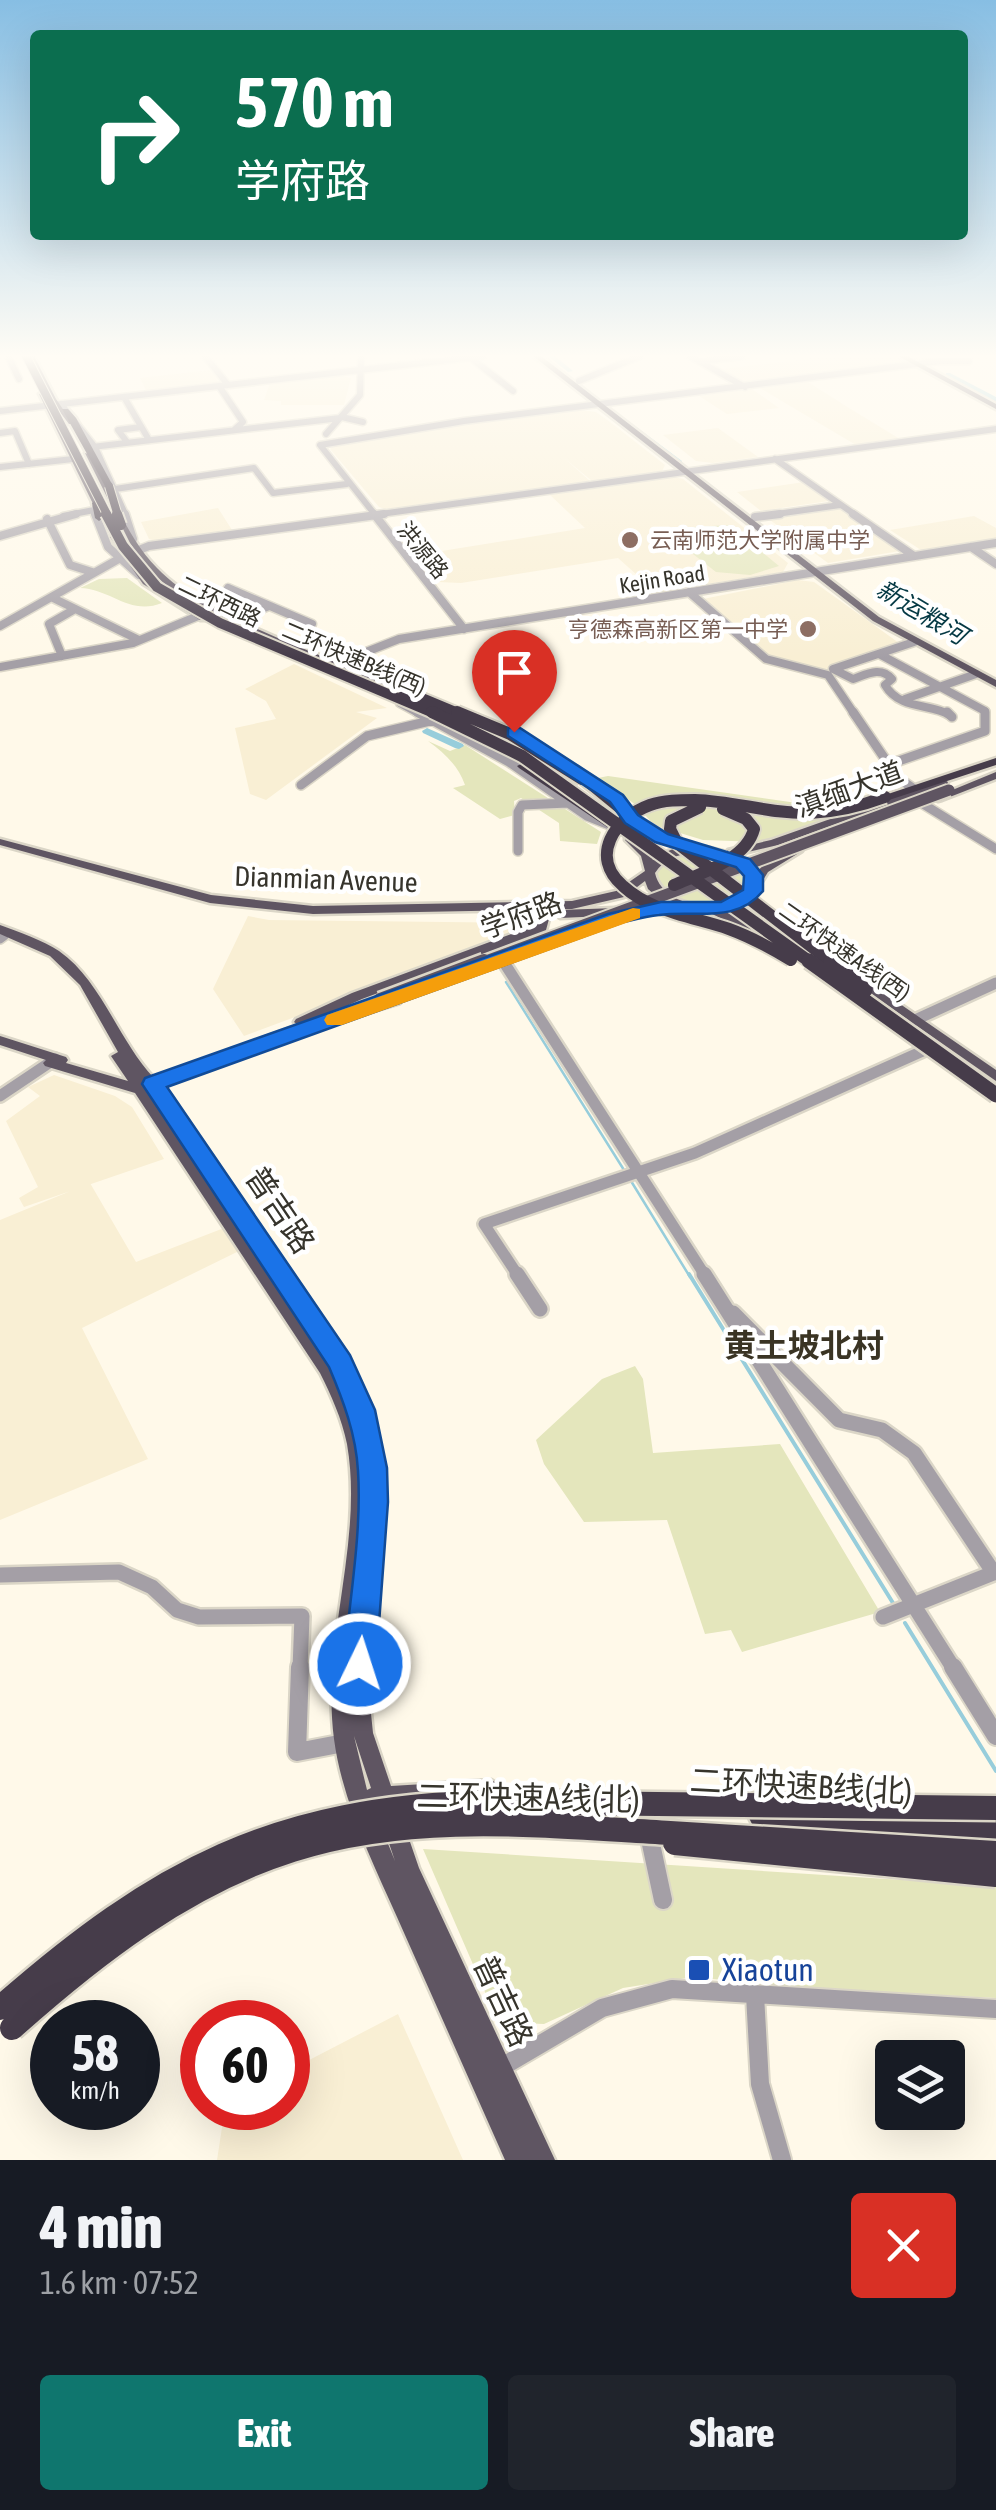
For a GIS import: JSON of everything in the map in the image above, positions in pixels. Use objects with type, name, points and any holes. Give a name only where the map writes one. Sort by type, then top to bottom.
[{"type":"highway","name":"二环快速B线(西)","points":[[80,457],[131,559],[157,587],[197,614],[452,721],[516,752],[925,1048]]},
{"type":"highway","name":"二环快速A线(西)","points":[[84,457],[146,566],[182,596],[478,726],[530,753],[996,1080]]},
{"type":"highway","points":[[93,457],[111,490],[121,525]]},
{"type":"highway","points":[[96,509],[120,556],[138,580],[197,614]]},
{"type":"highway","points":[[313,663],[479,741],[614,826]]},
{"type":"highway","points":[[339,666],[494,726],[582,779],[632,819]]},
{"type":"highway","points":[[925,1048],[774,949],[632,894],[613,878],[604,859],[608,839],[619,823],[666,804],[709,800],[808,814],[844,810],[996,767]]},
{"type":"highway","points":[[674,885],[709,869],[726,861],[729,860],[746,848],[753,828],[738,814],[716,808],[690,809],[674,817],[670,830],[684,850],[707,867],[721,877],[736,887],[750,898],[765,908],[782,921],[865,990]]},
{"type":"highway","name":"二环快速B线(北)","points":[[4,2025],[114,1916],[169,1881],[286,1829],[352,1812],[421,1804],[497,1813],[996,1830]]},
{"type":"highway","points":[[497,1813],[996,1808]]},
{"type":"highway","points":[[497,1813],[996,1876]]},
{"type":"highway","name":"二环快速A线(北)","points":[[497,1813],[996,1853]]},
{"type":"main road","name":"二环西路","points":[[85,457],[136,544],[170,584],[234,620],[463,716],[541,756],[666,840],[694,850]]},
{"type":"main road","points":[[668,457],[914,642],[996,684]]},
{"type":"main road","points":[[671,457],[755,517],[819,571],[896,623],[996,676]]},
{"type":"main road","name":"二环西路","points":[[74,458],[120,558],[161,594],[197,614],[511,754],[614,826],[641,850],[658,894],[686,907]]},
{"type":"main road","points":[[946,788],[996,767]]},
{"type":"main road","name":"滇缅大道","points":[[754,887],[766,868],[786,855],[923,804],[996,767]]},
{"type":"main road","name":"学府路","points":[[377,998],[674,885],[946,788]]},
{"type":"main road","name":"学府路","points":[[143,1083],[946,788]]},
{"type":"main road","name":"滇缅大道","points":[[694,850],[717,852],[770,845],[914,789]]},
{"type":"main road","points":[[614,826],[628,826],[632,819]]},
{"type":"main road","points":[[770,845],[766,849],[769,854],[786,855]]},
{"type":"main road","name":"Dianmian Avenue","points":[[0,846],[210,899],[294,909],[572,905],[620,894],[666,856],[694,850]]},
{"type":"main road","name":"Dianmian Avenue","points":[[0,846],[211,905],[253,912],[299,916],[644,911]]},
{"type":"main road","points":[[717,852],[751,870],[754,887],[770,914],[996,1080]]},
{"type":"main road","points":[[708,909],[736,904],[754,887]]},
{"type":"main road","points":[[708,909],[740,921],[784,948],[996,1099]]},
{"type":"main road","name":"学府路","points":[[303,1025],[369,1009],[644,911],[708,909]]},
{"type":"main road","points":[[303,1025],[356,996],[524,935],[545,923],[530,914]]},
{"type":"main road","name":"普吉路","points":[[1,935],[33,948],[66,972],[341,1362],[361,1410],[371,1454],[373,1502],[358,1694],[372,1798]]},
{"type":"main road","points":[[524,935],[539,938],[538,947]]},
{"type":"main road","points":[[784,948],[781,942],[785,939],[802,940]]},
{"type":"main road","points":[[0,1040],[53,1061],[143,1083]]},
{"type":"main road","name":"普吉路","points":[[143,1083],[326,1368],[347,1414],[356,1446],[360,1494],[344,1637],[340,1700],[344,1743],[372,1798],[518,2160]]},
{"type":"main road","points":[[372,1798],[445,1792],[525,1792],[996,1819]]},
{"type":"main road","points":[[387,1841],[483,1836],[996,1864]]},
{"type":"main road","name":"普吉路","points":[[387,1841],[543,2160]]},
{"type":"street","points":[[26,457],[29,464]]},
{"type":"street","points":[[97,457],[126,510],[136,544]]},
{"type":"street","name":"洪源路","points":[[326,457],[464,629]]},
{"type":"street","points":[[0,624],[53,598],[120,558],[136,544],[792,457]]},
{"type":"street","points":[[0,467],[74,458]]},
{"type":"street","points":[[776,459],[914,556]]},
{"type":"street","points":[[115,490],[254,468],[272,493],[347,484]]},
{"type":"street","points":[[755,517],[840,505]]},
{"type":"street","points":[[0,536],[47,518],[96,509]]},
{"type":"street","points":[[47,518],[70,565],[92,572]]},
{"type":"street","name":"Kejin Road","points":[[339,666],[390,642],[996,543]]},
{"type":"street","points":[[972,547],[996,564]]},
{"type":"street","points":[[0,624],[120,558]]},
{"type":"street","points":[[228,588],[312,624]]},
{"type":"street","points":[[689,592],[766,659],[854,679],[876,671],[887,673],[892,679],[886,689],[915,708],[944,710],[952,717]]},
{"type":"street","points":[[53,598],[138,640]]},
{"type":"street","points":[[234,620],[269,606]]},
{"type":"street","points":[[62,656],[50,624],[76,610]]},
{"type":"street","points":[[0,667],[138,640],[197,614]]},
{"type":"street","points":[[833,673],[833,669],[914,642]]},
{"type":"street","points":[[879,654],[985,711],[985,730],[894,763]]},
{"type":"street","points":[[833,673],[894,763],[898,778],[914,789]]},
{"type":"street","points":[[905,698],[976,674]]},
{"type":"street","points":[[301,785],[367,736],[434,720],[509,762],[590,818],[614,826]]},
{"type":"street","points":[[518,851],[518,812],[522,805],[532,801],[548,806],[568,803]]},
{"type":"street","points":[[923,804],[996,849]]},
{"type":"street","points":[[502,960],[632,1174],[765,1370],[996,1736]]},
{"type":"street","points":[[916,1020],[996,982]]},
{"type":"street","points":[[540,1309],[484,1224],[695,1153],[925,1048]]},
{"type":"street","points":[[0,1096],[53,1061]]},
{"type":"street","points":[[723,1302],[839,1420],[882,1430],[914,1452],[995,1572],[883,1617]]},
{"type":"street","points":[[765,1370],[782,1361]]},
{"type":"street","points":[[0,1575],[118,1572],[152,1587],[178,1610],[198,1617],[302,1616],[297,1752],[344,1743]]},
{"type":"street","points":[[651,1844],[663,1900]]},
{"type":"street","points":[[499,2068],[560,2030],[636,1996],[672,1989],[996,2010]]},
{"type":"street","points":[[755,1995],[760,2084],[782,2160]]},
{"type":"shaded area","points":[[337,457],[655,457],[665,465],[662,471],[592,481],[563,457],[590,481],[379,507]]},
{"type":"shaded area","points":[[691,457],[758,457],[713,463]]},
{"type":"shaded area","name":"云南师范大学附属中学","points":[[674,477],[683,479],[788,563],[783,572],[656,592],[618,558],[461,583],[439,582],[417,555],[585,528],[550,495]]},
{"type":"shaded area","points":[[804,482],[829,501],[761,511],[737,492]]},
{"type":"shaded area","points":[[835,507],[847,509],[906,550],[828,563],[770,520]]},
{"type":"shaded area","points":[[218,508],[232,530],[156,541],[149,539],[141,522]]},
{"type":"shaded area","points":[[974,516],[996,528],[996,538],[921,550],[890,530]]},
{"type":"shaded area","name":"亨德森高新区第一中学","points":[[798,580],[814,582],[899,643],[824,670],[784,663],[768,657],[703,599]]},
{"type":"shaded area","points":[[294,664],[387,708],[356,712],[377,718],[266,800],[250,794],[235,728],[276,719],[266,701],[245,689]]},
{"type":"shaded area","points":[[248,916],[269,920],[529,923],[534,928],[244,1036],[213,989]]},
{"type":"shaded area","points":[[54,1075],[115,1096],[132,1107],[164,1159],[24,1207],[19,1198],[38,1187],[6,1121],[40,1096],[28,1087]]},
{"type":"shaded area","points":[[90,1183],[136,1262],[224,1228],[239,1251],[82,1328],[148,1459],[0,1520],[0,1220]]},
{"type":"shaded area","points":[[398,2014],[463,2160],[217,2160],[222,2130],[310,2130],[310,2060]]},
{"type":"green space","points":[[729,525],[779,566],[750,575],[716,572],[675,540],[676,535],[693,527]]},
{"type":"green space","points":[[127,578],[162,603],[140,606],[80,588],[99,579]]},
{"type":"green space","points":[[428,741],[450,751],[465,745],[601,832],[597,844],[560,841],[559,823],[521,798],[514,801],[515,815],[500,819],[453,788],[465,785],[462,778],[450,760]]},
{"type":"green space","points":[[608,776],[818,806],[833,817],[762,842],[703,840],[654,825],[636,805],[598,778]]},
{"type":"green space","points":[[696,854],[732,863],[748,880],[744,891],[733,899],[709,905],[696,905],[673,896],[655,877],[658,871],[671,859]]},
{"type":"green space","points":[[635,1366],[643,1379],[653,1453],[780,1444],[880,1612],[742,1652],[731,1630],[705,1634],[667,1520],[584,1522],[544,1464],[536,1440],[602,1379]]},
{"type":"green space","points":[[423,1849],[996,1886],[996,1998],[801,1988],[693,1977],[623,1988],[544,2024],[498,2022]]},
{"type":"waterway","name":"新运粮河","points":[[671,457],[679,463]]},
{"type":"waterway","points":[[427,731],[459,746]]},
{"type":"waterway","points":[[506,982],[624,1170]]},
{"type":"waterway","points":[[631,1181],[690,1277]]},
{"type":"waterway","points":[[689,1274],[893,1603]]},
{"type":"waterway","points":[[905,1623],[996,1771]]},
{"type":"slow traffic","points":[[335,1020],[633,913]]},
{"type":"place","name":"云南师范大学附属中学","points":[[630,540]]},
{"type":"place","name":"亨德森高新区第一中学","points":[[808,629]]},
{"type":"place","name":"Xiaotun","points":[[699,1970]]},
{"type":"district","name":"黄土坡北村","points":[[804,1346]]},
{"type":"route","points":[[360,1664],[373,1502],[373,1468],[361,1410],[341,1362],[153,1084],[615,918],[661,908],[722,908],[741,902],[753,891],[754,875],[743,863],[662,838],[632,819],[617,798],[514,732]]}]
